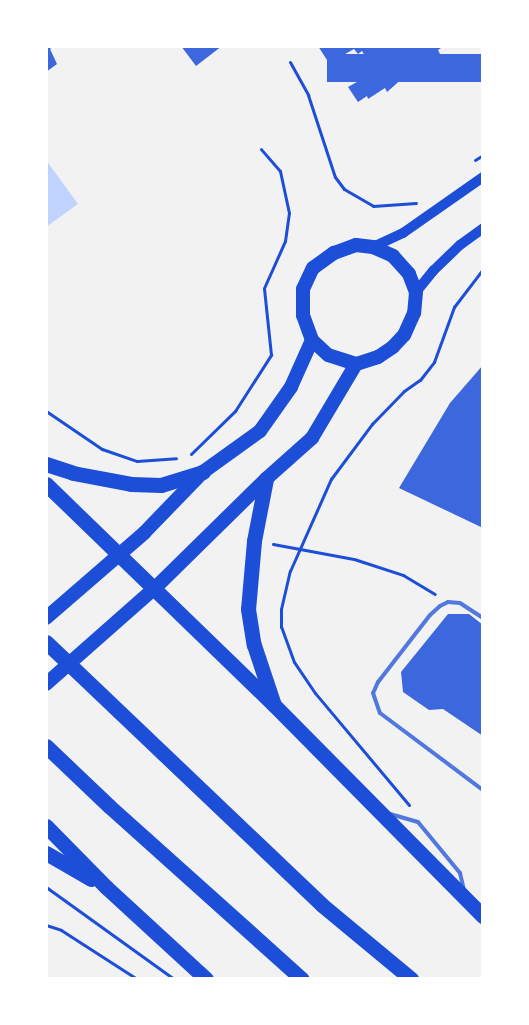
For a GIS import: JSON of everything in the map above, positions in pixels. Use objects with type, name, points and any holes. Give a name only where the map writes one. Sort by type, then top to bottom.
[{"type":"highway","points":[[356,245],[373,247],[393,256],[408,274],[416,292],[414,313],[404,335],[393,347],[378,357],[356,364],[328,355],[312,340],[303,314],[303,289],[313,268],[334,253],[356,245]]},
{"type":"highway","points":[[46,618],[144,532],[203,472],[260,431],[291,387],[312,340]]},
{"type":"highway","points":[[46,684],[150,592],[266,479],[312,438],[356,364]]},
{"type":"highway","points":[[46,464],[73,473],[131,484],[161,485],[203,472]]},
{"type":"highway","points":[[266,479],[254,541],[248,609],[254,646],[274,704]]},
{"type":"highway","points":[[46,484],[113,559],[274,704],[483,916]]},
{"type":"highway","points":[[46,642],[158,751],[322,905],[411,979]]},
{"type":"highway","points":[[46,746],[109,806],[302,979]]},
{"type":"highway","points":[[46,826],[106,887],[206,979]]},
{"type":"highway","points":[[46,853],[106,887]]},
{"type":"main road","points":[[373,247],[403,233],[483,177]]},
{"type":"main road","points":[[416,292],[454,251],[483,228]]},
{"type":"lane","points":[[483,618],[460,603],[448,602],[440,606],[430,615],[378,682],[374,693],[375,704],[380,713],[483,790]]},
{"type":"path","points":[[290,62],[308,94],[335,177],[344,189],[373,206],[422,202]]},
{"type":"path","points":[[188,457],[235,411],[271,355],[264,288],[285,241],[289,213],[280,171],[261,149]]},
{"type":"path","points":[[468,167],[483,155]]},
{"type":"path","points":[[415,811],[315,693],[294,662],[281,628],[280,609],[290,571],[331,479],[372,424],[404,391],[420,380],[434,362],[454,307],[483,269]]},
{"type":"path","points":[[46,411],[102,449],[138,461],[180,458]]},
{"type":"path","points":[[254,541],[354,559],[403,575],[448,602]]},
{"type":"path","points":[[46,887],[174,979]]},
{"type":"path","points":[[46,925],[61,930],[137,979]]},
{"type":"water","points":[[46,160],[78,204],[46,227]]},
{"type":"building","points":[[46,46],[54,46],[50,49],[57,64],[46,72]]},
{"type":"building","points":[[181,46],[222,46],[196,66]]},
{"type":"building","points":[[318,46],[444,46],[438,50],[440,54],[422,66],[419,62],[402,74],[404,77],[387,92],[385,88],[368,99],[367,96],[358,102],[348,87],[357,82],[355,80],[364,74],[362,71],[368,67],[365,62],[368,61],[362,51],[358,54],[354,49],[338,58],[336,54],[327,60]]},
{"type":"building","points":[[327,54],[483,54],[483,82],[327,82]]},
{"type":"building","points":[[483,365],[483,528],[399,488],[450,403]]},
{"type":"building","points":[[448,614],[469,614],[483,625],[483,736],[443,709],[429,710],[403,692],[401,672]]}]
